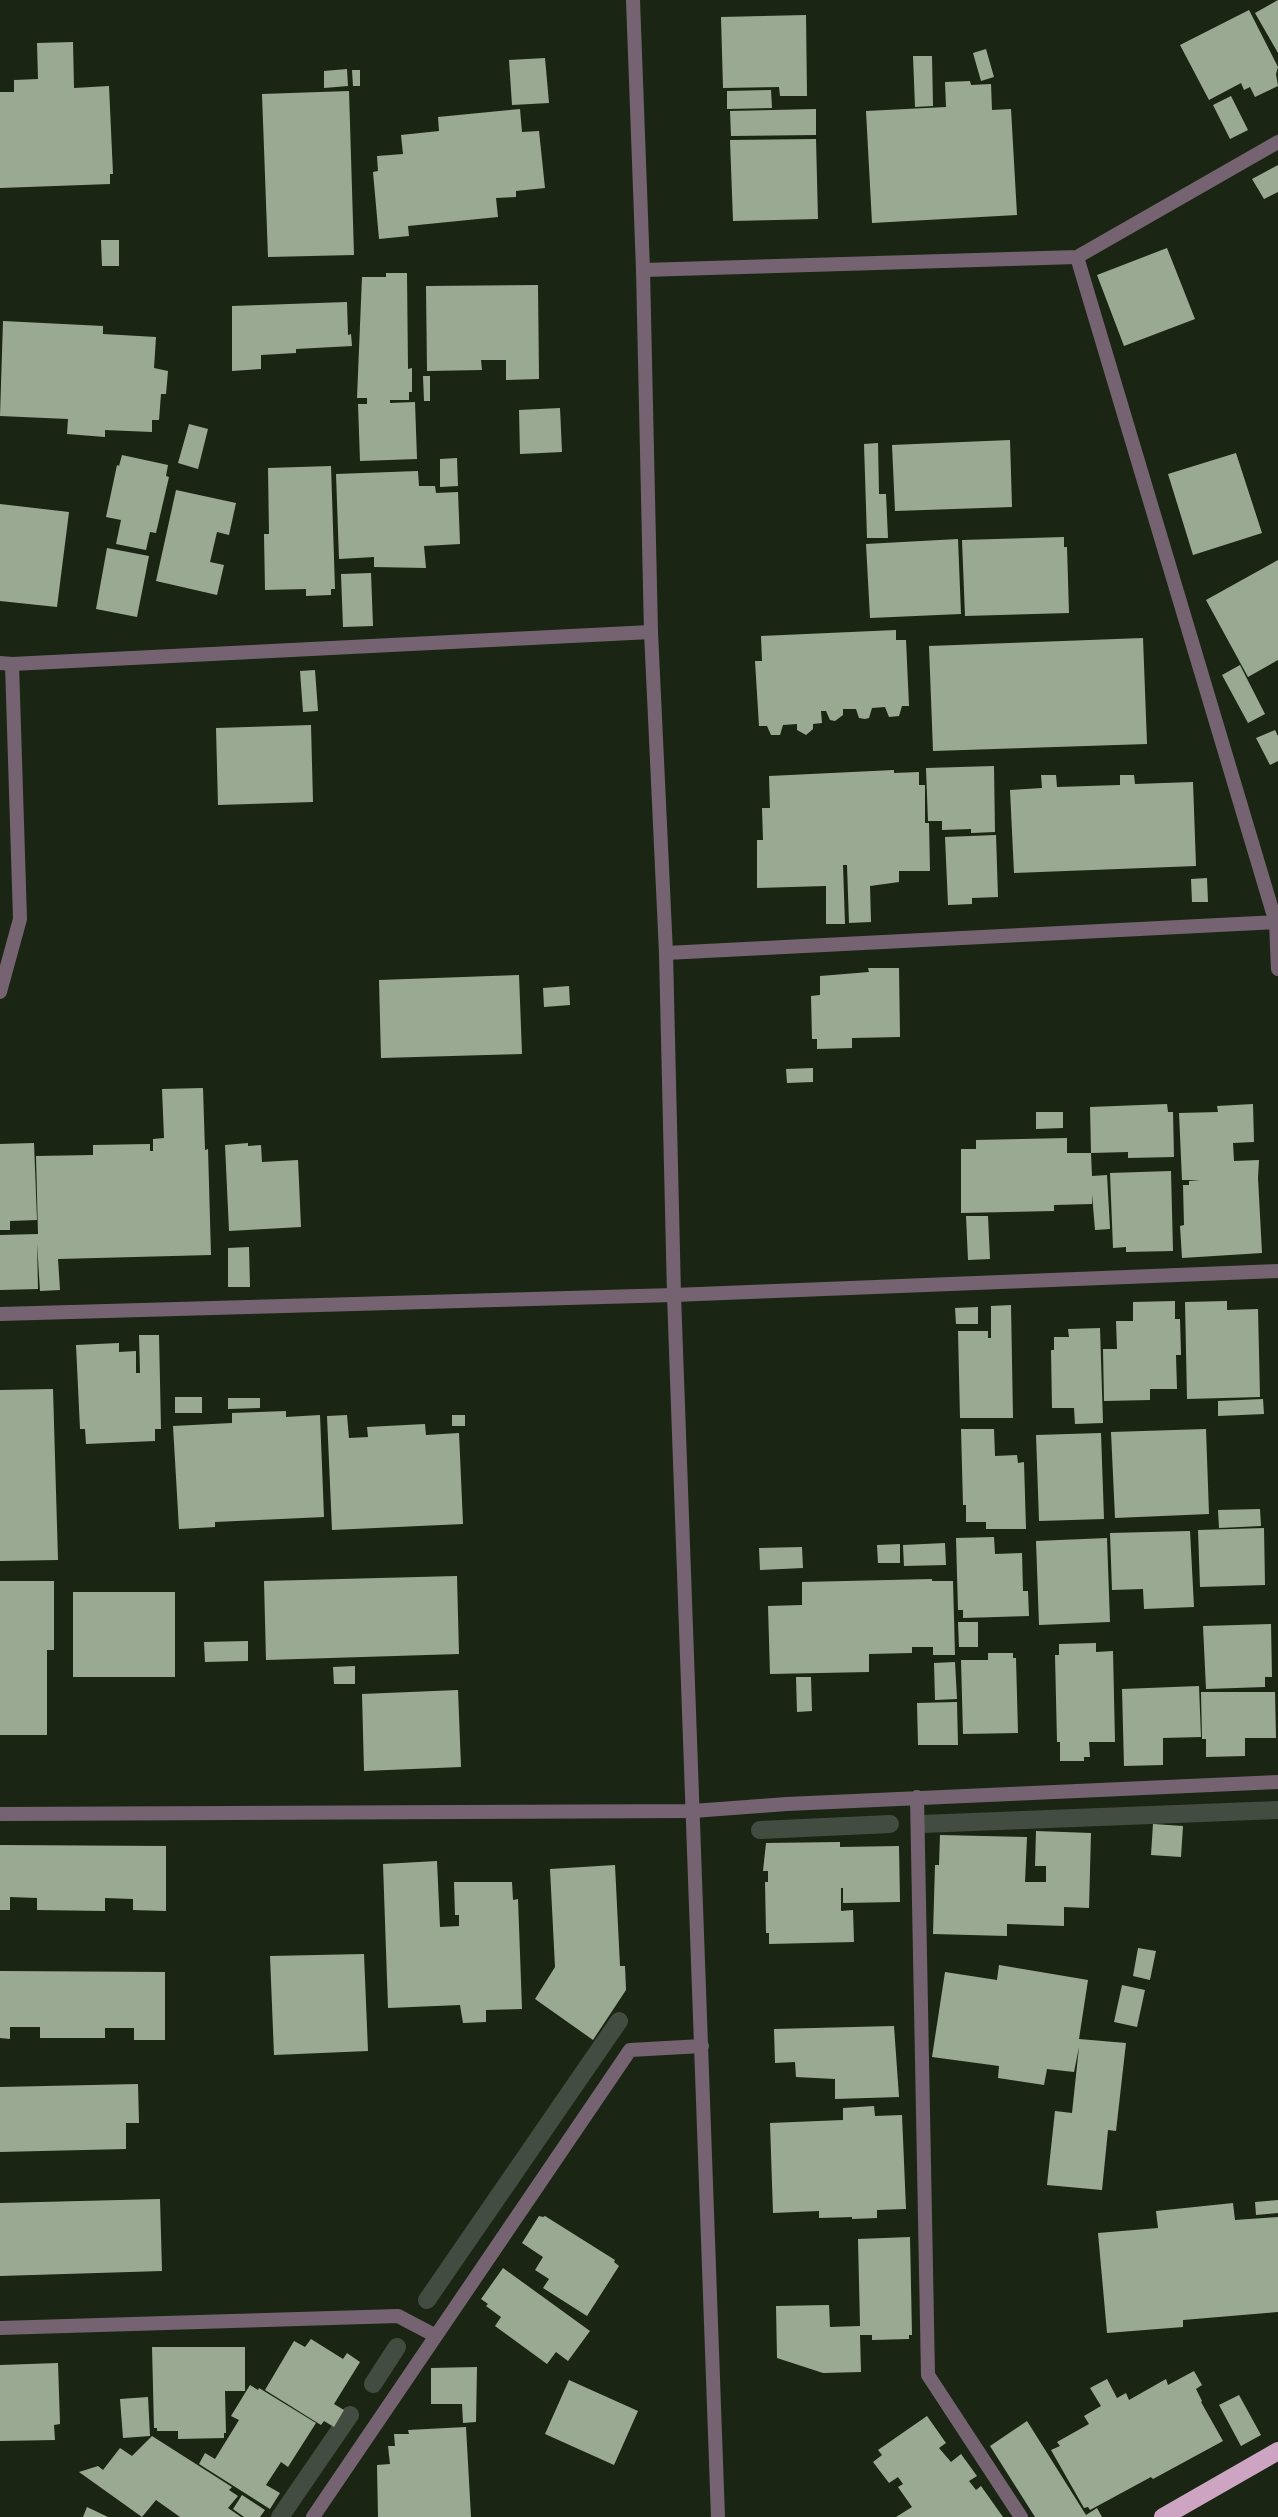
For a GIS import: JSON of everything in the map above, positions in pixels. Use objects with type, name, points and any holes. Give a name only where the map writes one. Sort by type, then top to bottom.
[{"type":"main road","points":[[1163,2517],[1278,2451]]},
{"type":"street","points":[[632,0],[643,270],[651,632],[666,953],[674,1295],[718,2517]]},
{"type":"street","points":[[643,270],[1077,257],[1278,142]]},
{"type":"street","points":[[1077,257],[1277,922],[1278,970]]},
{"type":"street","points":[[0,992],[20,919],[6,663],[651,632]]},
{"type":"street","points":[[666,953],[1277,922]]},
{"type":"street","points":[[0,1314],[674,1295],[1278,1271]]},
{"type":"street","points":[[0,1814],[693,1811],[917,1797],[1278,1782]]},
{"type":"street","points":[[917,1797],[928,2375],[1021,2517]]},
{"type":"street","points":[[313,2517],[630,2050],[702,2046]]},
{"type":"street","points":[[0,2329],[398,2316],[436,2336]]},
{"type":"building","points":[[1278,0],[1278,53],[1255,13]]},
{"type":"building","points":[[1249,10],[1278,67],[1278,86],[1255,97],[1250,87],[1244,90],[1241,83],[1209,100],[1180,45]]},
{"type":"building","points":[[806,15],[807,96],[780,96],[779,87],[723,88],[721,17]]},
{"type":"building","points":[[73,42],[74,88],[109,86],[113,174],[110,174],[110,184],[0,188],[0,92],[14,92],[14,80],[38,79],[37,43]]},
{"type":"building","points":[[986,49],[994,77],[981,81],[973,53]]},
{"type":"building","points":[[913,56],[932,56],[933,106],[915,107]]},
{"type":"building","points":[[545,58],[549,103],[512,105],[509,60]]},
{"type":"building","points":[[347,69],[348,86],[324,88],[324,71]]},
{"type":"building","points":[[352,70],[360,70],[360,86],[353,86]]},
{"type":"building","points":[[970,81],[971,85],[991,84],[992,110],[1011,109],[1017,215],[872,223],[866,111],[946,107],[945,82]]},
{"type":"building","points":[[771,90],[772,108],[727,109],[727,91]]},
{"type":"building","points":[[349,91],[354,255],[268,257],[262,94]]},
{"type":"building","points":[[1231,96],[1248,130],[1230,139],[1213,105]]},
{"type":"building","points":[[520,109],[522,132],[539,131],[545,188],[516,191],[516,197],[496,198],[498,217],[408,226],[409,236],[379,239],[373,172],[378,171],[377,156],[403,154],[401,135],[439,131],[438,117]]},
{"type":"building","points":[[816,109],[816,135],[731,136],[730,111]]},
{"type":"building","points":[[816,139],[818,219],[733,221],[730,140]]},
{"type":"building","points":[[1278,165],[1278,192],[1264,199],[1252,179]]},
{"type":"building","points":[[101,240],[119,240],[119,266],[102,266]]},
{"type":"building","points":[[1167,248],[1195,319],[1124,346],[1097,275]]},
{"type":"building","points":[[386,273],[407,273],[408,369],[412,368],[412,392],[409,392],[409,400],[390,400],[390,403],[415,402],[417,459],[360,461],[358,404],[367,404],[367,398],[357,398],[362,277],[386,277]]},
{"type":"building","points":[[538,285],[539,379],[506,380],[506,360],[481,360],[482,370],[427,371],[426,286]]},
{"type":"building","points":[[347,302],[348,335],[351,334],[352,346],[296,349],[296,353],[261,355],[261,369],[232,371],[232,306]]},
{"type":"building","points":[[3,321],[103,326],[103,334],[156,337],[154,368],[168,371],[166,394],[161,394],[159,420],[152,420],[152,432],[105,430],[105,437],[67,434],[68,419],[0,416]]},
{"type":"building","points":[[423,376],[430,376],[430,401],[424,401]]},
{"type":"building","points":[[560,408],[562,452],[520,454],[519,410]]},
{"type":"building","points":[[189,424],[208,429],[198,469],[178,463]]},
{"type":"building","points":[[1010,440],[1012,507],[895,511],[892,445]]},
{"type":"building","points":[[878,443],[879,494],[886,494],[888,538],[867,538],[864,444]]},
{"type":"building","points":[[1236,453],[1262,533],[1193,555],[1168,474]]},
{"type":"building","points":[[122,455],[168,465],[166,476],[169,477],[156,533],[150,532],[146,550],[116,544],[121,520],[106,517],[117,465],[119,466]]},
{"type":"building","points":[[457,458],[458,486],[440,487],[440,459]]},
{"type":"building","points":[[331,466],[335,589],[331,589],[331,595],[306,596],[306,589],[265,590],[264,534],[269,534],[268,468]]},
{"type":"building","points":[[418,471],[419,486],[435,486],[436,493],[458,492],[460,544],[424,546],[426,568],[374,567],[374,557],[339,559],[336,474]]},
{"type":"building","points":[[176,490],[236,503],[229,535],[217,532],[210,562],[224,565],[217,595],[156,581]]},
{"type":"building","points":[[0,504],[69,512],[57,607],[0,601]]},
{"type":"building","points":[[1064,537],[1064,547],[1067,547],[1069,613],[965,616],[962,540]]},
{"type":"building","points":[[958,539],[961,614],[870,618],[866,544]]},
{"type":"building","points":[[107,548],[149,556],[137,617],[96,609]]},
{"type":"building","points":[[1278,560],[1278,660],[1248,677],[1206,600]]},
{"type":"building","points":[[371,573],[373,626],[343,627],[341,574]]},
{"type":"building","points":[[896,630],[896,640],[906,640],[909,706],[902,706],[899,716],[889,717],[885,707],[872,708],[869,718],[865,719],[859,718],[856,709],[843,709],[843,715],[835,721],[830,720],[826,711],[821,711],[822,723],[813,724],[813,729],[806,735],[797,730],[797,724],[783,725],[780,735],[771,735],[767,726],[759,726],[755,661],[762,661],[761,636]]},
{"type":"building","points":[[1143,638],[1147,744],[933,751],[929,646]]},
{"type":"building","points":[[1240,665],[1265,714],[1248,723],[1222,675]]},
{"type":"building","points":[[315,670],[318,711],[303,712],[300,671]]},
{"type":"building","points":[[311,725],[313,802],[218,805],[216,728]]},
{"type":"building","points":[[1275,730],[1278,736],[1278,761],[1270,765],[1256,738]]},
{"type":"building","points":[[994,766],[995,832],[942,830],[942,821],[928,821],[926,768]]},
{"type":"building","points":[[894,770],[894,773],[919,772],[919,785],[925,785],[925,823],[929,823],[930,871],[899,871],[899,882],[870,886],[871,922],[849,923],[847,865],[843,865],[845,924],[826,924],[826,886],[757,888],[757,840],[763,840],[762,808],[770,808],[769,776]]},
{"type":"building","points":[[1041,775],[1056,775],[1057,787],[1120,785],[1120,775],[1134,775],[1135,784],[1193,782],[1196,866],[1014,873],[1010,790],[1042,788]]},
{"type":"building","points":[[996,835],[998,897],[972,898],[972,904],[948,905],[945,837]]},
{"type":"building","points":[[1207,878],[1208,902],[1192,902],[1191,879]]},
{"type":"building","points":[[868,968],[899,968],[900,1037],[852,1038],[852,1048],[817,1049],[817,1039],[812,1039],[811,996],[820,995],[820,976],[869,972]]},
{"type":"building","points":[[519,975],[522,1054],[381,1058],[379,980]]},
{"type":"building","points":[[569,986],[570,1005],[544,1007],[543,988]]},
{"type":"building","points":[[813,1068],[813,1082],[787,1083],[786,1069]]},
{"type":"building","points":[[203,1088],[211,1255],[58,1259],[60,1290],[40,1291],[37,1243],[38,1289],[0,1290],[0,1235],[38,1234],[36,1156],[93,1155],[93,1145],[150,1144],[150,1151],[153,1151],[153,1139],[164,1138],[162,1089]]},
{"type":"building","points":[[1167,1104],[1168,1112],[1173,1112],[1174,1157],[1128,1158],[1128,1152],[1091,1153],[1090,1107]]},
{"type":"building","points":[[1253,1104],[1254,1142],[1233,1143],[1234,1161],[1259,1160],[1262,1253],[1182,1258],[1180,1226],[1184,1225],[1183,1185],[1189,1185],[1189,1181],[1200,1180],[1182,1180],[1179,1113],[1218,1112],[1217,1106]]},
{"type":"building","points":[[1036,1112],[1063,1112],[1063,1128],[1036,1129]]},
{"type":"building","points":[[1067,1138],[1067,1153],[1091,1153],[1092,1176],[1107,1175],[1110,1229],[1095,1230],[1092,1194],[1092,1204],[1054,1205],[1054,1211],[961,1213],[961,1149],[976,1149],[976,1140]]},
{"type":"building","points":[[34,1143],[37,1220],[10,1221],[10,1230],[0,1230],[0,1144]]},
{"type":"building","points":[[248,1143],[248,1146],[261,1145],[262,1162],[298,1160],[301,1227],[229,1231],[225,1145]]},
{"type":"building","points":[[1171,1171],[1173,1251],[1126,1252],[1126,1247],[1113,1248],[1110,1173]]},
{"type":"building","points":[[966,1216],[988,1216],[990,1259],[968,1260]]},
{"type":"building","points":[[249,1247],[250,1287],[228,1287],[228,1248]]},
{"type":"building","points":[[1175,1301],[1175,1319],[1180,1319],[1181,1355],[1176,1355],[1177,1389],[1150,1389],[1150,1400],[1104,1401],[1103,1349],[1117,1349],[1116,1321],[1133,1321],[1133,1302]]},
{"type":"building","points":[[1227,1301],[1227,1310],[1258,1309],[1260,1397],[1187,1399],[1185,1302]]},
{"type":"building","points":[[1011,1305],[1013,1418],[960,1418],[958,1331],[988,1331],[988,1338],[991,1338],[991,1306]]},
{"type":"building","points":[[978,1307],[978,1324],[956,1324],[955,1308]]},
{"type":"building","points":[[1100,1328],[1103,1423],[1075,1424],[1074,1408],[1052,1408],[1051,1350],[1054,1350],[1054,1337],[1069,1337],[1068,1329]]},
{"type":"building","points":[[139,1335],[159,1335],[161,1429],[155,1429],[155,1441],[86,1444],[85,1429],[80,1429],[76,1345],[119,1343],[119,1352],[136,1351],[136,1373],[140,1373]]},
{"type":"building","points":[[53,1389],[58,1560],[0,1561],[0,1390]]},
{"type":"building","points":[[175,1397],[202,1397],[202,1413],[175,1413]]},
{"type":"building","points":[[228,1398],[260,1398],[260,1408],[228,1409]]},
{"type":"building","points":[[1263,1399],[1264,1414],[1218,1416],[1218,1401]]},
{"type":"building","points":[[286,1411],[286,1417],[320,1415],[324,1517],[215,1522],[215,1527],[179,1529],[173,1426],[232,1423],[232,1413]]},
{"type":"building","points":[[347,1415],[349,1438],[368,1437],[367,1427],[425,1424],[426,1435],[459,1433],[463,1524],[332,1530],[327,1416]]},
{"type":"building","points":[[452,1415],[465,1415],[465,1426],[452,1426]]},
{"type":"building","points":[[961,1429],[994,1429],[995,1456],[1017,1455],[1018,1463],[1024,1462],[1026,1529],[986,1529],[986,1522],[966,1522]]},
{"type":"building","points":[[1206,1429],[1209,1514],[1115,1518],[1111,1432]]},
{"type":"building","points":[[1101,1433],[1104,1519],[1039,1521],[1036,1435]]},
{"type":"building","points":[[1260,1509],[1261,1526],[1219,1528],[1218,1510]]},
{"type":"building","points":[[1264,1528],[1265,1585],[1200,1587],[1198,1530]]},
{"type":"building","points":[[1190,1531],[1194,1607],[1144,1609],[1143,1589],[1112,1590],[1110,1533]]},
{"type":"building","points":[[994,1537],[995,1554],[1022,1553],[1023,1591],[1028,1591],[1029,1616],[963,1618],[963,1610],[958,1610],[956,1538]]},
{"type":"building","points":[[1107,1538],[1110,1622],[1039,1625],[1036,1541]]},
{"type":"building","points":[[945,1543],[946,1565],[904,1566],[903,1545]]},
{"type":"building","points":[[900,1544],[900,1563],[878,1563],[877,1545]]},
{"type":"building","points":[[802,1547],[803,1568],[760,1570],[759,1548]]},
{"type":"building","points":[[457,1576],[459,1654],[266,1660],[264,1581]]},
{"type":"building","points":[[932,1579],[953,1581],[955,1655],[933,1655],[933,1647],[912,1647],[912,1653],[869,1654],[869,1672],[770,1674],[768,1606],[802,1605],[802,1582]]},
{"type":"building","points":[[0,1581],[54,1581],[54,1650],[47,1650],[47,1735],[0,1735]]},
{"type":"building","points":[[73,1592],[175,1592],[175,1677],[73,1677]]},
{"type":"building","points":[[958,1622],[978,1622],[978,1647],[959,1647]]},
{"type":"building","points":[[1271,1624],[1272,1677],[1265,1677],[1265,1687],[1206,1689],[1203,1626]]},
{"type":"building","points":[[248,1641],[248,1661],[205,1662],[204,1642]]},
{"type":"building","points":[[1096,1643],[1096,1652],[1113,1651],[1115,1742],[1089,1742],[1090,1757],[1084,1757],[1084,1761],[1060,1761],[1060,1742],[1057,1742],[1055,1655],[1059,1655],[1059,1644]]},
{"type":"building","points":[[988,1653],[1013,1653],[1013,1658],[1016,1658],[1018,1733],[963,1734],[961,1660],[988,1660]]},
{"type":"building","points":[[955,1662],[957,1699],[935,1700],[934,1663]]},
{"type":"building","points":[[355,1666],[355,1684],[334,1684],[333,1667]]},
{"type":"building","points":[[796,1677],[811,1677],[812,1711],[797,1712]]},
{"type":"building","points":[[1199,1686],[1201,1737],[1163,1738],[1163,1765],[1124,1766],[1122,1689]]},
{"type":"building","points":[[458,1690],[461,1767],[364,1771],[362,1694]]},
{"type":"building","points":[[1201,1692],[1275,1692],[1276,1738],[1245,1738],[1245,1756],[1206,1757],[1206,1739],[1202,1739]]},
{"type":"building","points":[[957,1702],[958,1745],[918,1745],[917,1703]]},
{"type":"building","points":[[1153,1824],[1183,1826],[1181,1857],[1151,1855]]},
{"type":"building","points":[[1036,1831],[1091,1833],[1089,1908],[1064,1907],[1064,1926],[1007,1924],[1007,1936],[933,1934],[935,1865],[939,1865],[940,1835],[1027,1837],[1025,1882],[1046,1882],[1046,1866],[1035,1866]]},
{"type":"building","points":[[840,1842],[840,1847],[899,1846],[900,1902],[843,1903],[841,1888],[841,1911],[853,1910],[854,1942],[769,1944],[769,1933],[766,1933],[765,1882],[768,1882],[768,1871],[763,1871],[766,1843]]},
{"type":"building","points":[[0,1845],[166,1846],[166,1911],[133,1910],[133,1899],[105,1898],[105,1911],[37,1910],[37,1898],[10,1897],[10,1910],[0,1910]]},
{"type":"building","points":[[437,1861],[440,1927],[459,1926],[459,1915],[455,1915],[454,1882],[512,1882],[513,1900],[518,1899],[522,2009],[486,2010],[486,2022],[463,2023],[460,2005],[388,2008],[383,1864]]},
{"type":"building","points":[[615,1865],[620,1966],[625,1966],[626,1990],[593,2040],[535,1999],[555,1967],[550,1869]]},
{"type":"building","points":[[1138,1948],[1156,1951],[1150,1980],[1133,1976]]},
{"type":"building","points":[[364,1954],[368,2051],[274,2055],[270,1956]]},
{"type":"building","points":[[999,1965],[1088,1980],[1079,2039],[1126,2043],[1116,2131],[1108,2130],[1102,2190],[1047,2185],[1055,2111],[1072,2113],[1079,2047],[1074,2072],[1047,2069],[1044,2085],[998,2078],[999,2066],[932,2057],[945,1972],[997,1980]]},
{"type":"building","points":[[0,1971],[165,1972],[165,2040],[134,2040],[134,2028],[105,2028],[105,2038],[40,2038],[40,2027],[10,2027],[10,2039],[0,2038]]},
{"type":"building","points":[[1122,1985],[1145,1990],[1137,2027],[1114,2022]]},
{"type":"building","points":[[894,2026],[899,2097],[835,2099],[835,2079],[796,2077],[795,2062],[775,2063],[774,2029]]},
{"type":"building","points":[[138,2084],[139,2123],[126,2123],[126,2149],[0,2152],[0,2087]]},
{"type":"building","points":[[874,2106],[875,2116],[902,2115],[906,2209],[877,2210],[877,2218],[852,2219],[819,2218],[819,2211],[773,2213],[770,2123],[843,2120],[843,2108]]},
{"type":"building","points":[[160,2199],[162,2271],[0,2276],[0,2203]]},
{"type":"building","points":[[1278,2200],[1278,2213],[1256,2215],[1255,2202]]},
{"type":"building","points":[[1233,2203],[1235,2220],[1278,2217],[1278,2312],[1183,2320],[1183,2327],[1107,2333],[1098,2233],[1158,2228],[1156,2211]]},
{"type":"building","points":[[539,2216],[545,2216],[615,2260],[619,2266],[587,2316],[543,2288],[549,2279],[535,2270],[543,2257],[522,2243]]},
{"type":"building","points":[[910,2237],[912,2335],[909,2335],[909,2339],[872,2340],[872,2335],[860,2335],[861,2372],[823,2373],[777,2358],[776,2306],[829,2305],[830,2327],[860,2326],[858,2239]]},
{"type":"building","points":[[503,2268],[590,2331],[568,2361],[556,2352],[547,2364],[495,2326],[501,2317],[481,2299]]},
{"type":"building","points":[[311,2339],[343,2359],[347,2353],[360,2362],[334,2404],[344,2410],[334,2427],[324,2421],[321,2425],[265,2390],[294,2341],[305,2347]]},
{"type":"building","points":[[152,2347],[245,2347],[245,2391],[225,2391],[224,2438],[178,2439],[178,2431],[157,2431],[157,2428],[154,2428]]},
{"type":"building","points":[[58,2363],[60,2424],[54,2425],[55,2440],[0,2441],[0,2365]]},
{"type":"building","points":[[477,2367],[476,2422],[463,2423],[462,2404],[431,2404],[431,2368]]},
{"type":"building","points":[[1194,2371],[1202,2385],[1196,2389],[1201,2402],[1223,2441],[1090,2510],[1088,2507],[1084,2508],[1051,2450],[1060,2446],[1057,2442],[1089,2424],[1084,2416],[1101,2406],[1090,2388],[1107,2379],[1117,2398],[1126,2393],[1129,2400],[1166,2379],[1168,2385]]},
{"type":"building","points":[[569,2380],[638,2411],[614,2465],[545,2434]]},
{"type":"building","points":[[250,2385],[316,2423],[288,2467],[281,2462],[266,2485],[280,2493],[270,2509],[199,2464],[205,2453],[215,2459],[239,2420],[231,2416]]},
{"type":"building","points":[[1239,2395],[1261,2435],[1241,2446],[1219,2405]]},
{"type":"building","points":[[148,2397],[150,2436],[123,2438],[120,2399]]},
{"type":"building","points":[[927,2416],[946,2443],[939,2448],[951,2462],[961,2454],[977,2476],[969,2481],[976,2490],[981,2486],[1003,2517],[896,2517],[912,2507],[898,2487],[903,2484],[898,2477],[889,2483],[873,2462],[882,2455],[878,2450]]},
{"type":"building","points":[[1027,2421],[1086,2515],[1097,2508],[1102,2517],[1035,2517],[990,2446]]},
{"type":"building","points":[[466,2427],[471,2517],[378,2517],[377,2465],[390,2464],[388,2446],[395,2446],[394,2434],[409,2434],[408,2430]]},
{"type":"building","points":[[152,2436],[232,2487],[229,2490],[238,2496],[228,2508],[241,2517],[180,2517],[156,2500],[142,2517],[79,2472],[98,2466],[103,2470],[120,2448],[132,2456]]},
{"type":"building","points":[[242,2495],[265,2510],[260,2517],[244,2517],[233,2509]]},
{"type":"building","points":[[87,2507],[108,2517],[83,2517]]},
{"type":"waterway","points":[[922,1824],[1278,1810]]},
{"type":"waterway","points":[[760,1830],[890,1824]]},
{"type":"waterway","points":[[427,2300],[619,2021]]},
{"type":"waterway","points":[[373,2384],[397,2347]]},
{"type":"waterway","points":[[280,2517],[350,2415]]}]
